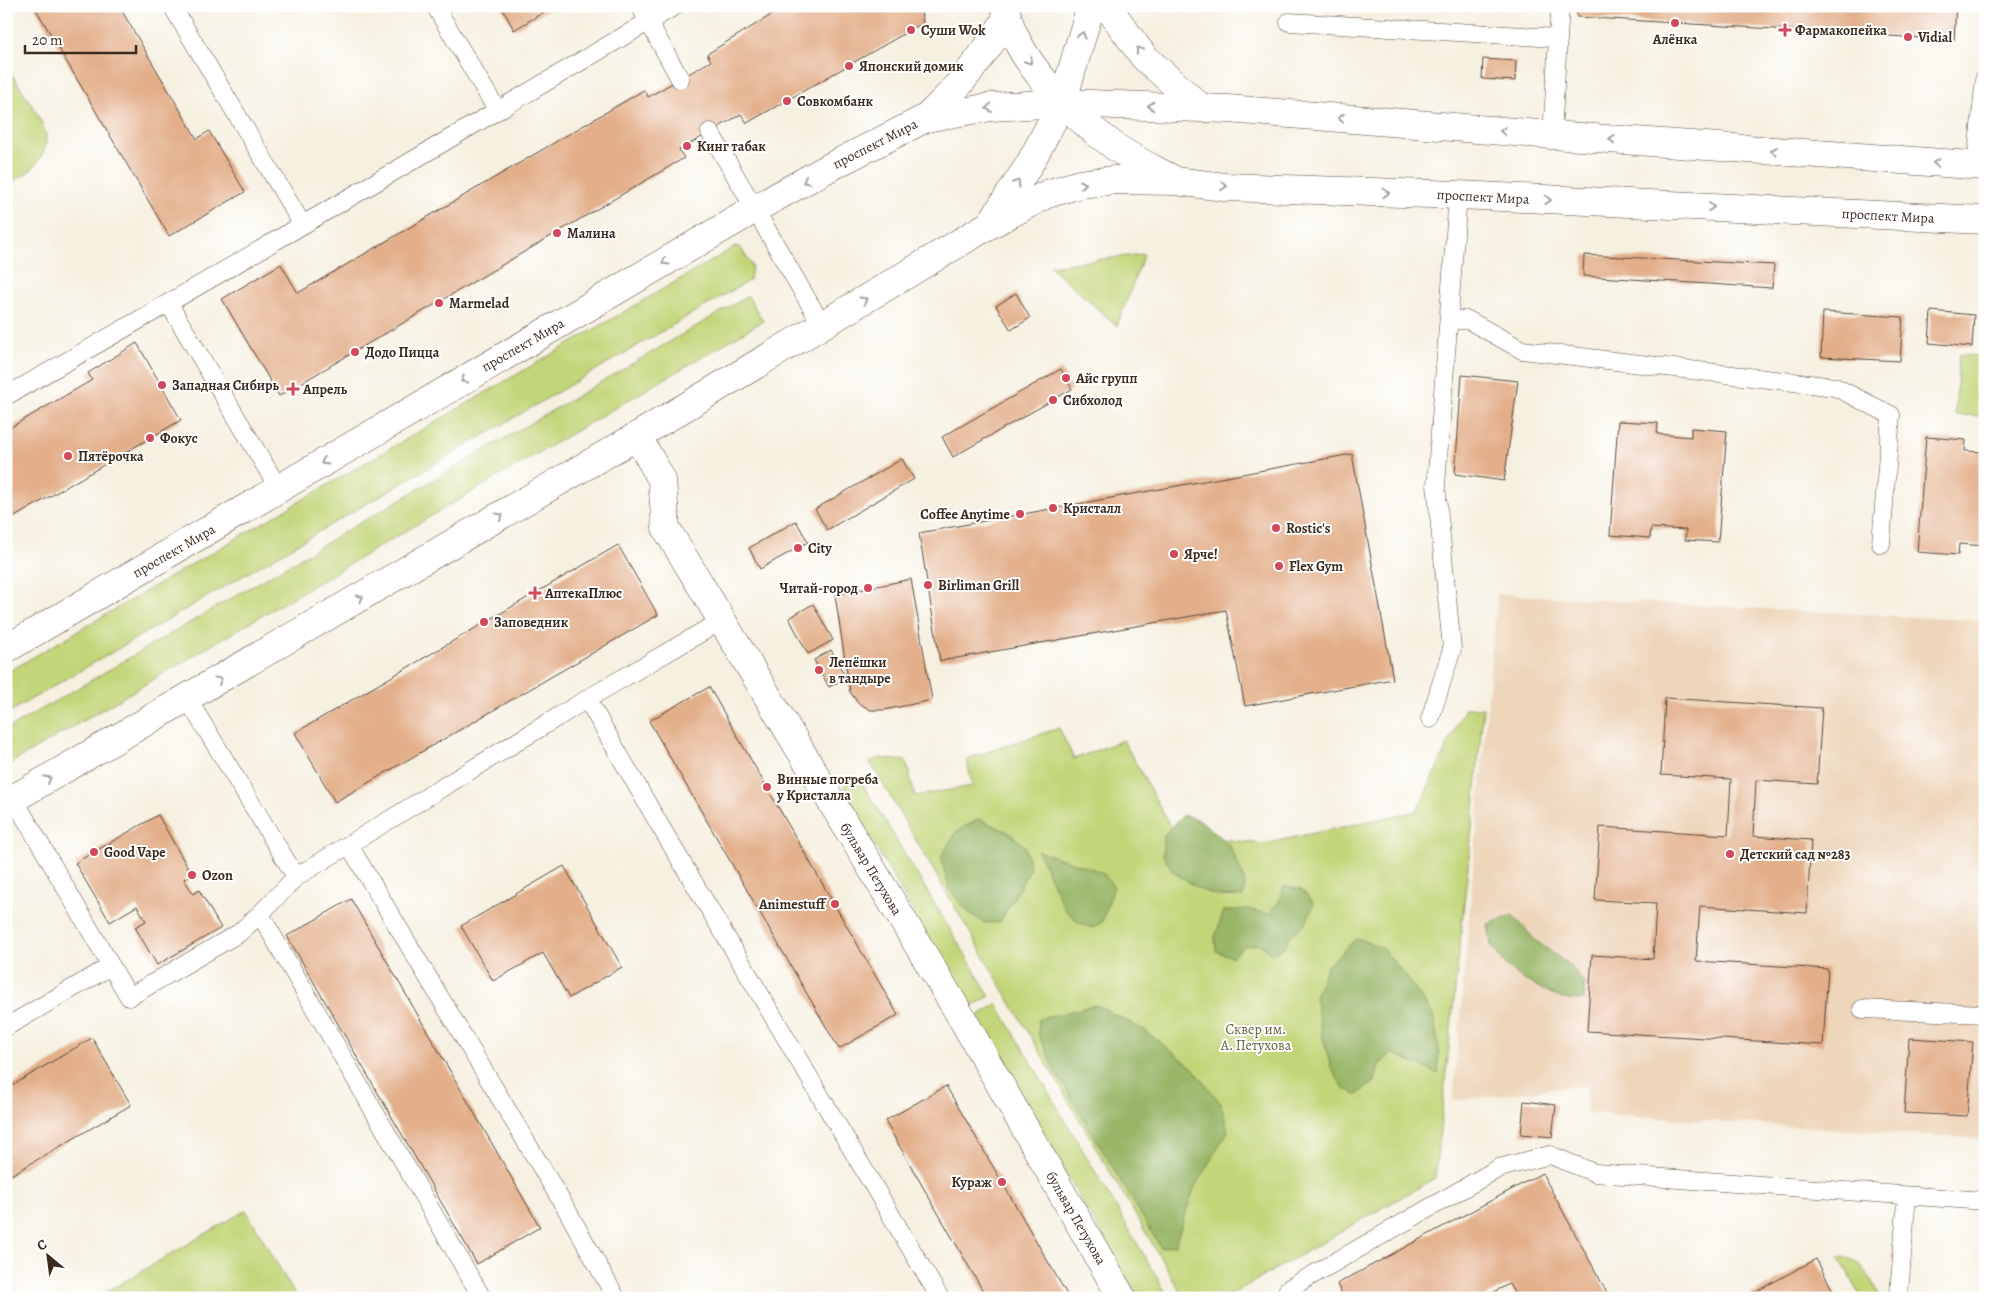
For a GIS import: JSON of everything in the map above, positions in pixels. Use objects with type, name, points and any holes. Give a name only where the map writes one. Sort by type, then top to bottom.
[{"type":"main road","name":"проспект Мира","points":[[991,224],[1029,164],[1062,103],[1091,6]]},
{"type":"main road","points":[[1107,6],[1144,57],[1200,107]]},
{"type":"main road","points":[[1006,12],[1029,62],[1062,103],[1114,146],[1175,181]]},
{"type":"main road","points":[[926,118],[944,102],[983,55],[1006,12]]},
{"type":"main road","name":"проспект Мира","points":[[6,649],[755,209],[828,168],[926,118],[991,108],[1062,103],[1200,107],[1980,166]]},
{"type":"main road","name":"проспект Мира","points":[[10,801],[637,436],[991,224],[1047,194],[1080,184],[1114,180],[1175,181],[1225,186],[1985,220]]},
{"type":"main road","name":"бульвар Петухова","points":[[637,436],[662,480],[666,528],[962,1018],[1122,1298]]},
{"type":"lane","points":[[172,6],[302,224]]},
{"type":"lane","points":[[435,6],[497,110]]},
{"type":"lane","points":[[6,396],[169,304],[497,110],[645,14],[675,6]]},
{"type":"lane","points":[[1552,135],[1560,6]]},
{"type":"lane","points":[[645,14],[680,79]]},
{"type":"lane","points":[[1289,22],[1557,38]]},
{"type":"lane","points":[[1980,166],[1985,77]]},
{"type":"lane","points":[[710,132],[822,325]]},
{"type":"lane","points":[[1430,719],[1452,649],[1436,485],[1458,195]]},
{"type":"lane","points":[[169,304],[279,489]]},
{"type":"lane","points":[[1448,320],[1468,320],[1522,350],[1835,388],[1892,416],[1881,544]]},
{"type":"lane","points":[[10,801],[129,997],[239,933],[296,877],[587,699],[721,621]]},
{"type":"lane","points":[[187,698],[296,877]]},
{"type":"lane","points":[[587,699],[940,1298]]},
{"type":"lane","points":[[349,845],[568,1212],[616,1298]]},
{"type":"lane","points":[[260,914],[482,1298]]},
{"type":"lane","points":[[6,1027],[111,966]]},
{"type":"lane","points":[[1862,1009],[1985,1014]]},
{"type":"lane","points":[[1293,1298],[1288,1289],[1498,1168],[1550,1155],[1595,1173],[1985,1200]]},
{"type":"lane","points":[[1901,1298],[1899,1293],[1907,1196]]},
{"type":"shaded area","name":"Детский сад №283","points":[[1497,594],[1985,621],[1985,1139],[1587,1113],[1586,1086],[1453,1101]]},
{"type":"green space","points":[[6,66],[36,112],[45,130],[46,142],[44,151],[30,171],[6,185]]},
{"type":"green space","points":[[735,247],[740,247],[752,266],[750,280],[6,714],[6,673]]},
{"type":"green space","points":[[1144,254],[1117,326],[1050,266]]},
{"type":"green space","points":[[748,296],[763,321],[6,766],[6,730]]},
{"type":"green space","points":[[1959,355],[1985,356],[1985,416],[1955,415]]},
{"type":"green space","name":"Сквер им. А. Петухова","points":[[1465,708],[1483,708],[1435,1178],[1225,1298],[1184,1298],[870,762],[880,758],[906,761],[915,796],[973,786],[966,759],[1059,728],[1074,759],[1123,740],[1174,833],[1263,844],[1417,811]]},
{"type":"green space","points":[[855,778],[861,781],[990,996],[969,1008],[846,796],[844,785]]},
{"type":"green space","points":[[1183,815],[1200,820],[1230,846],[1245,880],[1243,897],[1218,896],[1201,890],[1173,872],[1163,855],[1163,836]]},
{"type":"green space","points":[[979,819],[1008,832],[1025,846],[1030,869],[1000,922],[984,923],[968,912],[949,889],[941,857],[957,831]]},
{"type":"green space","points":[[1038,851],[1102,872],[1114,887],[1102,922],[1092,928],[1078,922],[1065,910]]},
{"type":"green space","points":[[1284,886],[1302,890],[1314,904],[1306,923],[1290,936],[1284,947],[1272,955],[1260,944],[1244,946],[1232,957],[1216,951],[1215,937],[1224,911],[1247,909],[1268,914],[1279,902]]},
{"type":"green space","points":[[1513,915],[1535,940],[1572,967],[1584,983],[1584,1000],[1562,999],[1524,980],[1506,966],[1491,945],[1488,924]]},
{"type":"green space","points":[[1357,938],[1382,948],[1408,979],[1433,1015],[1439,1047],[1438,1074],[1392,1053],[1379,1065],[1375,1082],[1357,1094],[1344,1089],[1331,1068],[1320,1026],[1315,996],[1328,965]]},
{"type":"green space","points":[[997,1004],[1169,1298],[1139,1298],[974,1018]]},
{"type":"green space","points":[[1096,1005],[1144,1030],[1193,1068],[1221,1104],[1228,1131],[1194,1188],[1175,1245],[1161,1248],[1055,1071],[1038,1033],[1039,1019]]},
{"type":"green space","points":[[246,1210],[297,1298],[96,1298]]},
{"type":"green space","points":[[1839,1257],[1855,1261],[1865,1270],[1880,1298],[1862,1298]]},
{"type":"building","points":[[34,6],[119,6],[197,139],[209,131],[245,192],[169,236]]},
{"type":"building","points":[[501,6],[554,6],[514,30]]},
{"type":"building","points":[[786,6],[920,6],[923,23],[747,123],[741,114],[679,150],[684,158],[279,396],[222,299],[281,264],[298,293],[644,90],[648,97],[711,61],[707,54]]},
{"type":"building","points":[[1577,6],[1956,6],[1954,40],[1577,17]]},
{"type":"building","points":[[1483,59],[1516,61],[1515,81],[1482,79]]},
{"type":"building","points":[[1584,255],[1774,265],[1772,288],[1583,276]]},
{"type":"building","points":[[1016,293],[1030,318],[1011,330],[996,306]]},
{"type":"building","points":[[1931,311],[1974,315],[1972,347],[1929,343]]},
{"type":"building","points":[[1823,312],[1903,317],[1900,361],[1821,357]]},
{"type":"building","points":[[137,343],[181,420],[6,522],[6,430],[92,380],[88,373]]},
{"type":"building","points":[[1061,369],[1072,389],[953,457],[942,437]]},
{"type":"building","points":[[1462,375],[1518,381],[1504,481],[1455,474]]},
{"type":"building","points":[[1618,421],[1658,423],[1657,434],[1691,437],[1691,428],[1727,431],[1718,542],[1685,540],[1686,530],[1651,528],[1650,538],[1610,535]]},
{"type":"building","points":[[1926,437],[1966,440],[1965,451],[1985,452],[1985,546],[1959,544],[1958,555],[1917,552]]},
{"type":"building","name":"Кристалл","points":[[1352,454],[1393,679],[1245,706],[1226,610],[940,661],[919,533]]},
{"type":"building","points":[[902,459],[914,479],[827,530],[815,509]]},
{"type":"building","points":[[796,521],[808,542],[760,569],[749,548]]},
{"type":"building","points":[[618,545],[658,615],[335,802],[295,733]]},
{"type":"building","points":[[911,579],[932,700],[884,710],[871,710],[858,703],[850,692],[835,595]]},
{"type":"building","points":[[813,604],[833,640],[808,654],[789,618]]},
{"type":"building","points":[[831,650],[846,678],[829,687],[814,660]]},
{"type":"building","points":[[709,687],[898,1015],[839,1049],[649,721]]},
{"type":"building","points":[[1665,698],[1822,708],[1817,784],[1756,780],[1753,836],[1811,840],[1807,913],[1700,906],[1696,961],[1828,969],[1823,1045],[1587,1031],[1592,955],[1653,959],[1656,903],[1595,900],[1600,827],[1728,835],[1731,779],[1661,775]]},
{"type":"building","points":[[158,815],[192,875],[184,879],[193,894],[199,890],[221,928],[157,965],[135,927],[146,921],[137,906],[110,922],[75,863]]},
{"type":"building","points":[[564,866],[622,967],[569,998],[543,953],[493,981],[461,926]]},
{"type":"building","points":[[351,899],[540,1227],[477,1264],[287,936]]},
{"type":"building","points":[[92,1038],[131,1105],[6,1178],[6,1089]]},
{"type":"building","points":[[1909,1038],[1973,1042],[1967,1116],[1904,1113]]},
{"type":"building","points":[[946,1086],[1069,1298],[987,1298],[885,1121]]},
{"type":"building","points":[[1524,1101],[1556,1105],[1552,1137],[1521,1134]]},
{"type":"building","points":[[1542,1173],[1610,1298],[1517,1298],[1509,1284],[1483,1298],[1344,1298],[1337,1284]]},
{"type":"building","points":[[1816,1259],[1837,1298],[1744,1298]]},
{"type":"place","name":"Алёнка","points":[[1675,23]]},
{"type":"place","name":"Суши Wok","points":[[911,30]]},
{"type":"place","name":"Фармакопейка","points":[[1785,30]]},
{"type":"place","name":"Vidial","points":[[1908,37]]},
{"type":"place","name":"Японский домик","points":[[849,66]]},
{"type":"place","name":"Совкомбанк","points":[[787,101]]},
{"type":"place","name":"Кинг табак","points":[[687,146]]},
{"type":"place","name":"Малина","points":[[557,233]]},
{"type":"place","name":"Marmelad","points":[[439,303]]},
{"type":"place","name":"Додо Пицца","points":[[355,352]]},
{"type":"place","name":"Айс групп","points":[[1066,378]]},
{"type":"place","name":"Западная Сибирь","points":[[162,385]]},
{"type":"place","name":"Апрель","points":[[293,389]]},
{"type":"place","name":"Сибхолод","points":[[1053,400]]},
{"type":"place","name":"Фокус","points":[[150,438]]},
{"type":"place","name":"Пятёрочка","points":[[68,456]]},
{"type":"place","name":"Кристалл","points":[[1053,508]]},
{"type":"place","name":"Coffee Anytime","points":[[1020,514]]},
{"type":"place","name":"Rostic's","points":[[1276,528]]},
{"type":"place","name":"City","points":[[798,548]]},
{"type":"place","name":"Ярче!","points":[[1174,554]]},
{"type":"place","name":"Flex Gym","points":[[1279,566]]},
{"type":"place","name":"Birliman Grill","points":[[928,585]]},
{"type":"place","name":"Читай-город","points":[[868,588]]},
{"type":"place","name":"АптекаПлюс","points":[[535,593]]},
{"type":"place","name":"Заповедник","points":[[484,622]]},
{"type":"place","name":"Лепёшки в тандыре","points":[[819,670]]},
{"type":"place","name":"Винные погреба у Кристалла","points":[[767,787]]},
{"type":"place","name":"Good Vape","points":[[94,852]]},
{"type":"place","name":"Детский сад №283","points":[[1730,854]]},
{"type":"place","name":"Ozon","points":[[192,875]]},
{"type":"place","name":"Animestuff","points":[[835,904]]},
{"type":"place","name":"Кураж","points":[[1002,1182]]}]
